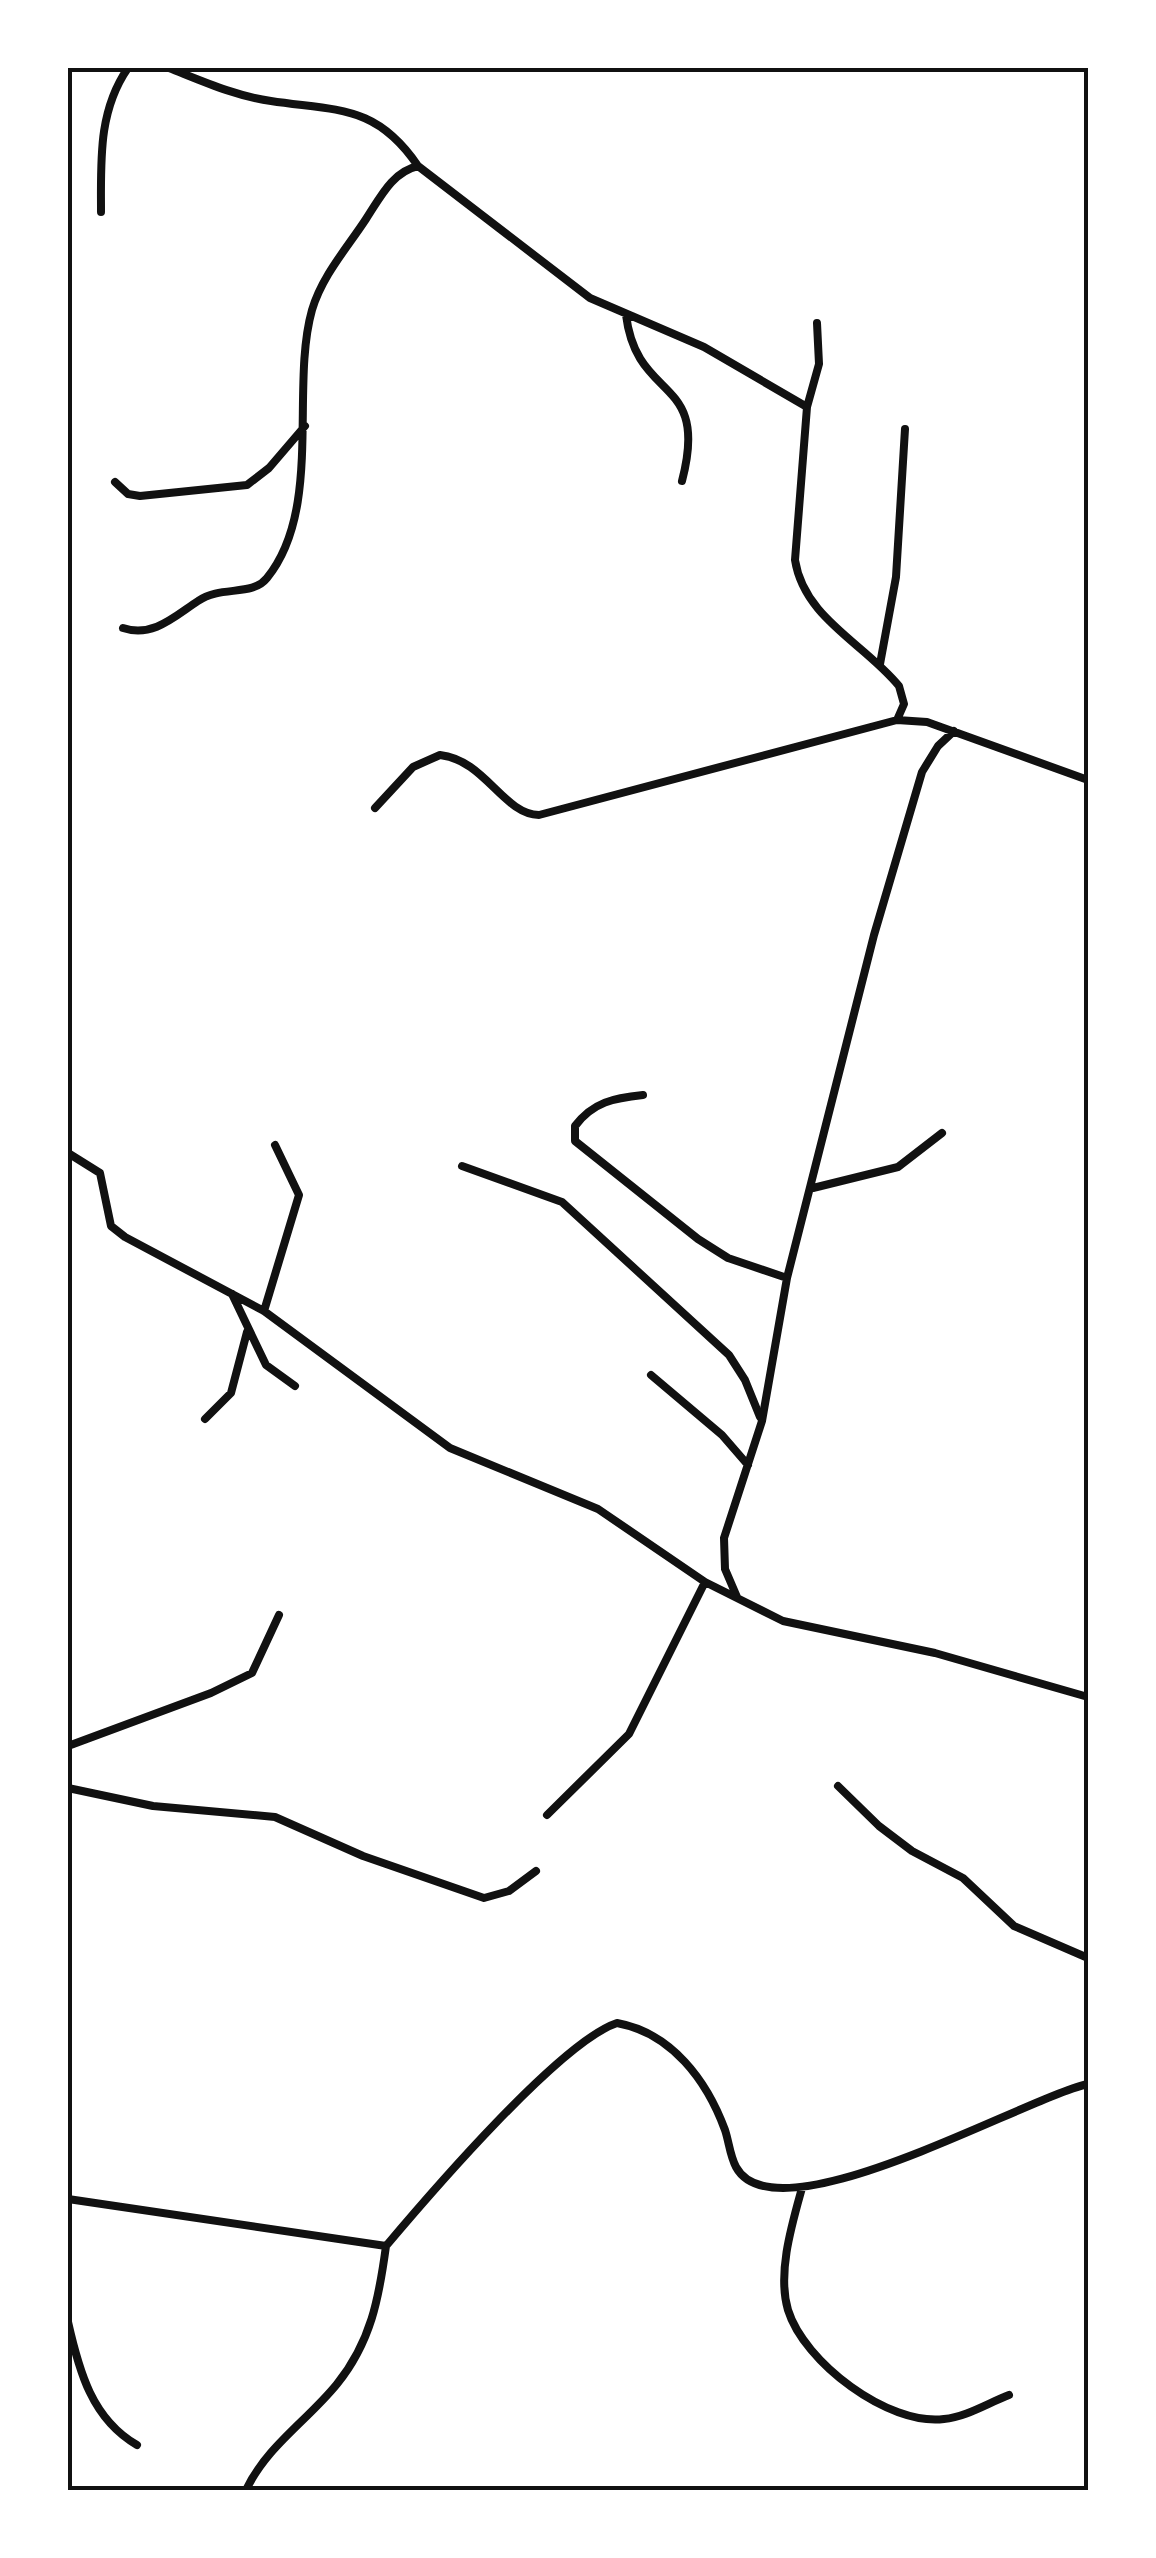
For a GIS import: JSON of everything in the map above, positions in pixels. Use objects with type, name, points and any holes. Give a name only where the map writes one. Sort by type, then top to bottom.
[{"type":"street","points":[[101,212],[101,149],[107,110],[128,68]]},
{"type":"street","points":[[169,68],[233,92],[351,110],[398,140],[418,166],[590,298],[704,347],[808,407]]},
{"type":"street","points":[[123,628],[149,630],[211,592],[254,588],[264,583],[275,568],[290,527],[304,464],[304,358],[312,310],[325,279],[393,180],[418,166]]},
{"type":"street","points":[[626,315],[634,353],[649,374],[680,400],[689,419],[682,481]]},
{"type":"street","points":[[817,323],[819,364],[808,407],[795,560],[798,580],[811,605],[880,664],[904,696],[897,720]]},
{"type":"street","points":[[115,482],[128,494],[140,496],[247,485],[269,468],[305,426]]},
{"type":"street","points":[[880,664],[896,577],[905,430]]},
{"type":"street","points":[[375,808],[413,767],[440,756],[474,768],[518,809],[539,816],[655,781],[897,720],[927,722],[1088,780]]},
{"type":"street","points":[[737,1598],[725,1568],[724,1538],[762,1421],[787,1278],[813,1188],[874,935],[922,772],[938,746],[954,732]]},
{"type":"street","points":[[643,1095],[617,1097],[592,1108],[575,1126],[576,1141],[698,1239],[728,1258],[787,1278]]},
{"type":"street","points":[[813,1188],[898,1167],[942,1133]]},
{"type":"street","points":[[264,1311],[298,1194],[275,1145]]},
{"type":"street","points":[[68,1153],[100,1173],[108,1218],[116,1230],[264,1311],[450,1448],[598,1509],[706,1582],[799,1626],[935,1653],[1088,1697]]},
{"type":"street","points":[[462,1166],[562,1202],[728,1355],[745,1380],[762,1421]]},
{"type":"street","points":[[232,1294],[266,1365],[294,1386]]},
{"type":"street","points":[[204,1419],[231,1393],[247,1332]]},
{"type":"street","points":[[651,1376],[722,1436],[748,1465]]},
{"type":"street","points":[[547,1815],[630,1734],[706,1582]]},
{"type":"street","points":[[68,1746],[243,1678],[262,1660],[279,1615]]},
{"type":"street","points":[[838,1786],[878,1826],[912,1851],[962,1878],[1014,1926],[1088,1958]]},
{"type":"street","points":[[68,1788],[153,1806],[275,1817],[364,1856],[484,1898],[509,1892],[536,1871]]},
{"type":"street","points":[[246,2490],[264,2459],[337,2384],[364,2343],[376,2314],[386,2246],[465,2157],[584,2041],[617,2023],[652,2034],[696,2075],[712,2100],[734,2164],[747,2182],[782,2192],[909,2157],[1024,2105],[1088,2084]]},
{"type":"street","points":[[802,2188],[790,2240],[787,2308],[799,2334],[836,2376],[874,2401],[924,2420],[947,2419],[1009,2394]]},
{"type":"street","points":[[68,2199],[386,2246]]},
{"type":"street","points":[[68,2322],[92,2398],[105,2420],[137,2445]]}]
